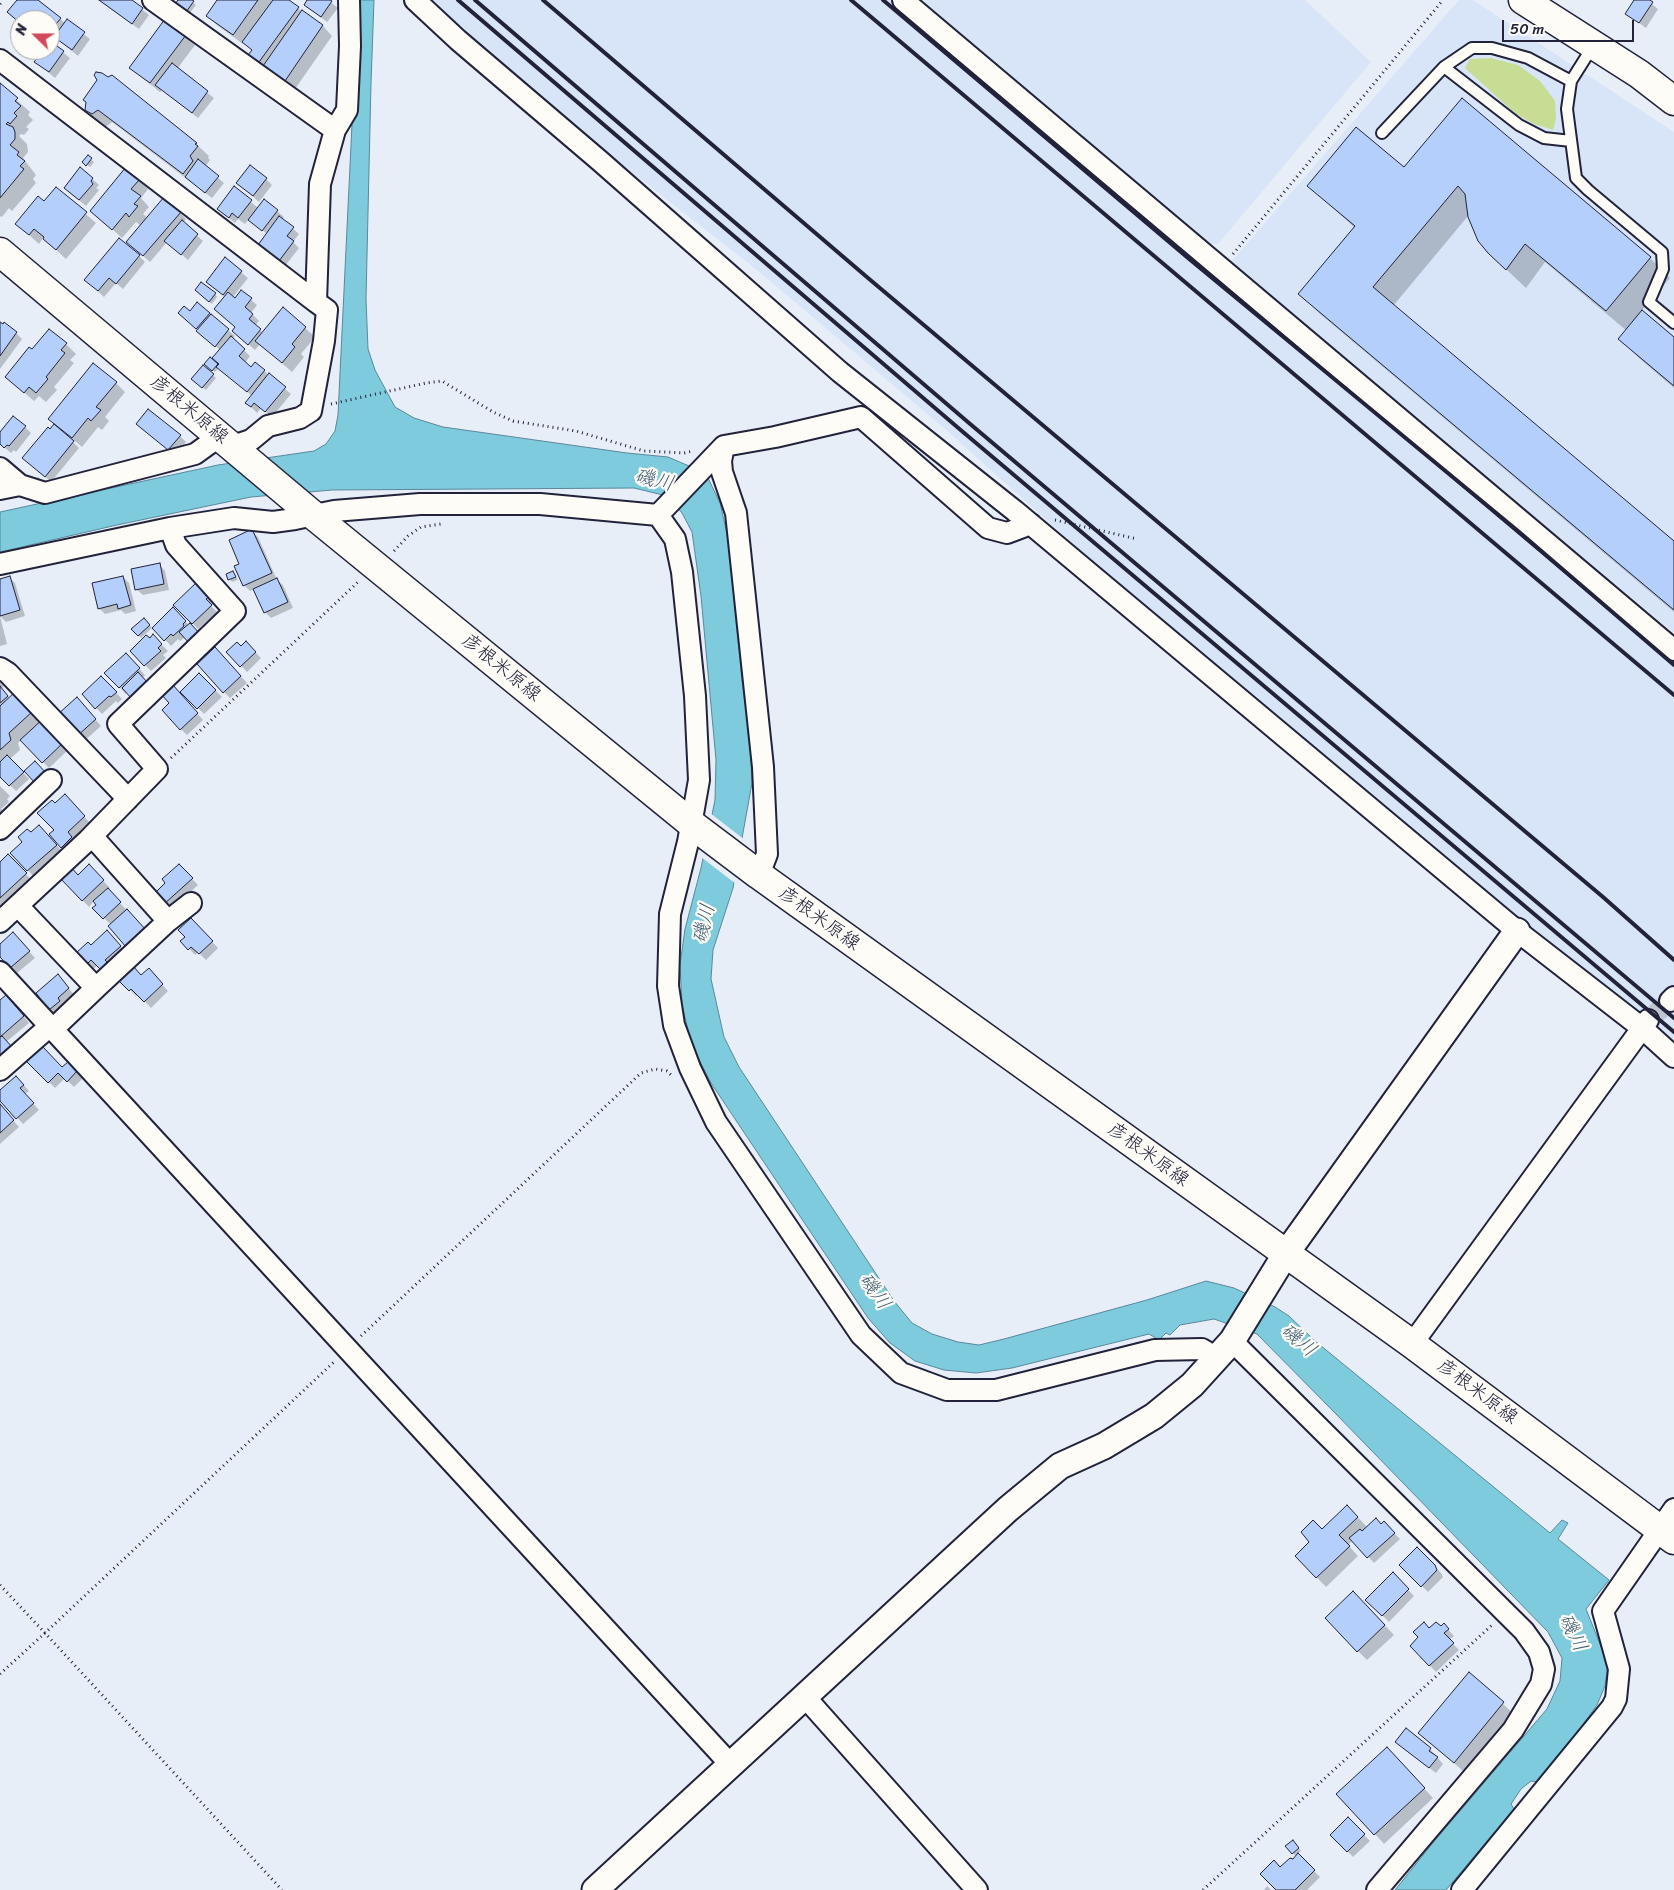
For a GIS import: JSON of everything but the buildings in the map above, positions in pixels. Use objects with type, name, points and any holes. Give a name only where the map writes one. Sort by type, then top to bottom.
[{"type":"main road","points":[[1523,0],[1639,74],[1674,101]]},
{"type":"main road","name":"彦根米原線","points":[[0,252],[309,511],[695,827],[1285,1254],[1669,1526]]},
{"type":"street","points":[[154,0],[335,130]]},
{"type":"street","points":[[316,302],[320,184],[335,130],[347,110],[350,46],[349,0]]},
{"type":"street","points":[[415,0],[458,40],[600,161],[840,372],[1031,524],[1517,931],[1645,1024],[1674,1057]]},
{"type":"street","points":[[903,0],[1674,650]]},
{"type":"street","points":[[0,60],[328,310],[312,410],[300,418],[268,426],[251,440],[45,493],[20,485],[0,468]]},
{"type":"street","points":[[662,512],[719,451],[861,417],[988,528],[1007,533],[1031,524]]},
{"type":"street","points":[[719,451],[730,497],[736,512],[763,767],[767,854],[755,872]]},
{"type":"street","points":[[0,489],[20,485]]},
{"type":"street","points":[[0,564],[170,528],[234,518],[273,522],[295,519],[309,511],[453,503],[540,504],[662,512]]},
{"type":"street","points":[[662,512],[675,539],[682,572],[694,696],[699,780],[695,827],[670,914],[668,986],[674,1024],[690,1068],[716,1122],[861,1335],[901,1373],[947,1390],[996,1390],[1155,1350],[1202,1349],[1227,1346]]},
{"type":"street","points":[[0,922],[92,836],[157,769],[118,724],[235,611],[176,545],[170,528]]},
{"type":"street","points":[[0,668],[8,673],[128,798]]},
{"type":"street","points":[[0,830],[52,780]]},
{"type":"street","points":[[92,836],[168,921]]},
{"type":"street","points":[[0,1070],[51,1028],[168,921],[191,903]]},
{"type":"street","points":[[18,906],[96,988]]},
{"type":"street","points":[[595,1890],[1008,1509],[1060,1466],[1104,1446],[1154,1416],[1192,1385],[1227,1346],[1285,1254],[1517,931]]},
{"type":"street","points":[[0,972],[731,1765]]},
{"type":"street","points":[[1412,1344],[1645,1024]]},
{"type":"street","points":[[1227,1346],[1524,1631],[1539,1652],[1544,1669],[1541,1684],[1513,1730],[1377,1890]]},
{"type":"street","points":[[1462,1890],[1612,1707],[1616,1699],[1619,1669],[1603,1611],[1669,1526]]},
{"type":"street","points":[[805,1697],[977,1890]]},
{"type":"lane","points":[[1593,45],[1571,81],[1568,109],[1576,178],[1662,252],[1663,268],[1648,302],[1674,323]]},
{"type":"lane","points":[[1382,133],[1444,67],[1472,48],[1492,48],[1528,58],[1571,81]]},
{"type":"lane","points":[[1444,67],[1519,125],[1544,138],[1571,141]]},
{"type":"path","points":[[0,4],[4,0]]},
{"type":"path","points":[[1229,258],[1443,0]]},
{"type":"path","points":[[331,404],[442,381],[493,412],[512,421],[576,431],[644,451],[684,453],[719,451]]},
{"type":"path","points":[[1051,520],[1138,539]]},
{"type":"path","points":[[157,769],[183,748],[358,582]]},
{"type":"path","points":[[1203,1890],[1505,1613]]},
{"type":"path","points":[[0,1674],[44,1633],[282,1890]]},
{"type":"shaded area","points":[[429,0],[893,0],[1165,234],[1674,659],[1674,1068],[1658,1049],[1138,602],[945,429],[757,270],[570,124]]},
{"type":"shaded area","points":[[916,0],[1305,0],[1371,62],[1218,244],[1207,244]]},
{"type":"shaded area","points":[[1459,0],[1473,0],[1674,132],[1674,633],[1230,263]]},
{"type":"green space","points":[[1491,58],[1518,65],[1540,81],[1555,101],[1556,119],[1553,130],[1534,124],[1515,113],[1465,68],[1470,59]]},
{"type":"water","name":"磯川","points":[[358,0],[374,0],[366,299],[368,349],[375,370],[395,407],[414,418],[443,427],[668,457],[689,466],[708,478],[720,503],[728,538],[742,680],[750,739],[752,783],[733,888],[713,950],[711,979],[724,1037],[739,1067],[894,1301],[912,1323],[932,1334],[958,1342],[979,1345],[1147,1300],[1206,1281],[1234,1288],[1275,1307],[1289,1316],[1315,1341],[1550,1533],[1562,1520],[1568,1523],[1558,1539],[1609,1580],[1586,1609],[1608,1664],[1605,1686],[1597,1705],[1569,1744],[1537,1782],[1531,1781],[1521,1789],[1511,1804],[1514,1809],[1446,1890],[1395,1890],[1547,1709],[1560,1681],[1562,1658],[1548,1632],[1257,1334],[1214,1319],[1180,1325],[1170,1335],[1166,1333],[1159,1340],[1149,1334],[1012,1368],[976,1373],[944,1370],[915,1361],[890,1343],[868,1318],[711,1083],[692,1046],[682,1005],[680,965],[685,929],[701,868],[715,800],[716,760],[701,596],[692,532],[682,513],[667,496],[634,488],[332,490],[251,497],[0,552],[0,512],[218,465],[314,451],[326,444],[335,431],[338,415]]},
{"type":"pier","points":[[710,813],[745,840],[736,884],[701,857]]},
{"type":"tunnel","points":[[1648,1020],[1670,1001]]},
{"type":"railway","points":[[458,0],[963,432],[1674,1032]]},
{"type":"railway","points":[[475,0],[969,423],[1674,1018]]},
{"type":"railway","points":[[543,0],[868,278],[1603,897],[1674,960]]},
{"type":"railway","points":[[851,0],[1674,695]]},
{"type":"railway","points":[[883,0],[1188,258],[1518,531],[1674,665]]}]
